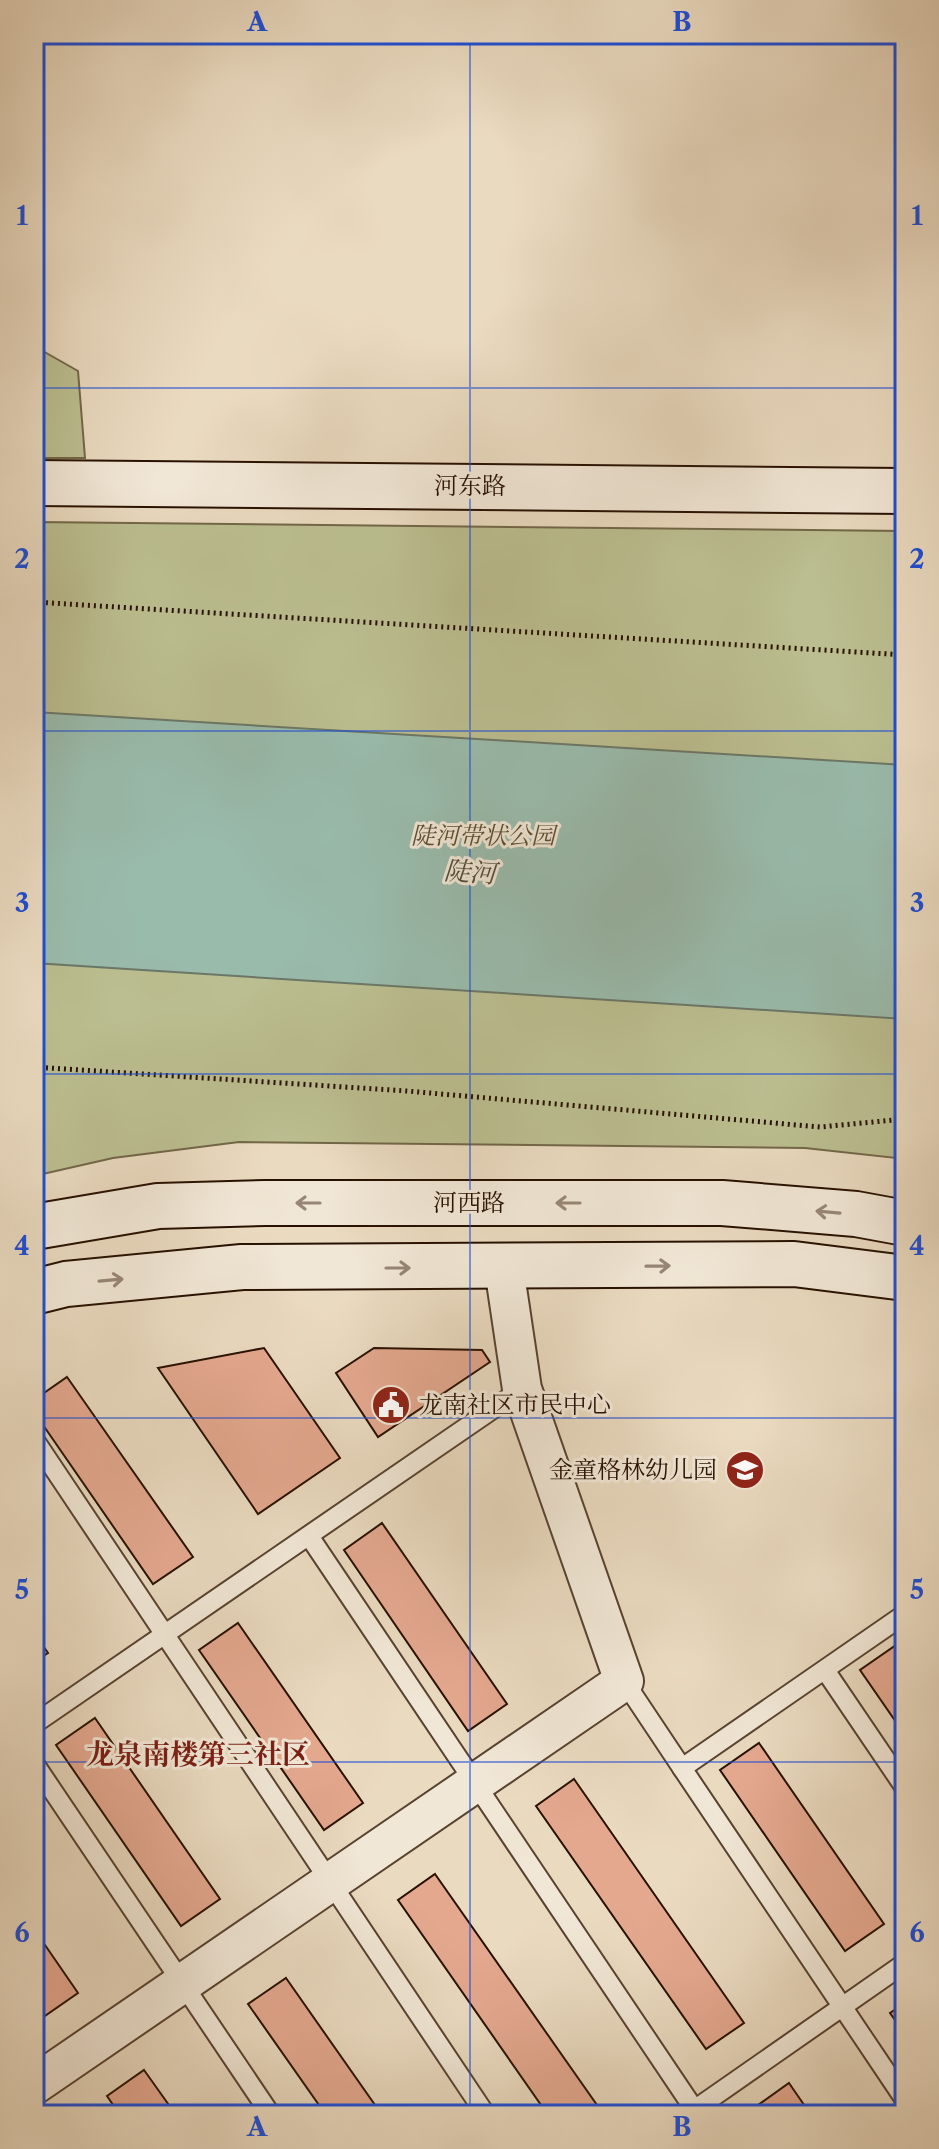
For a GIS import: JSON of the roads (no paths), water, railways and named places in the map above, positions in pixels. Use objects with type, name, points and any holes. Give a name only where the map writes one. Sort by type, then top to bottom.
[{"type":"main road","name":"河东路","points":[[34,483],[905,491]]},
{"type":"main road","name":"河西路","points":[[34,1227],[158,1206],[265,1203],[722,1203],[856,1214],[905,1223]]},
{"type":"main road","points":[[34,1292],[66,1284],[242,1267],[504,1268],[794,1264],[905,1278]]},
{"type":"street","points":[[34,2085],[624,1681],[522,1389],[504,1268]]},
{"type":"lane","points":[[34,1724],[522,1389]]},
{"type":"lane","points":[[34,1439],[486,2115]]},
{"type":"lane","points":[[309,1536],[693,2113],[905,1963]]},
{"type":"lane","points":[[682,1768],[905,1614]]},
{"type":"lane","points":[[825,1670],[905,1788]]},
{"type":"lane","points":[[624,1681],[905,2100]]},
{"type":"lane","points":[[34,1763],[271,2115]]},
{"type":"water","name":"陡河","points":[[34,712],[905,765],[905,1019],[34,963]]},
{"type":"place","name":"龙南社区市民中心","points":[[391,1405]]},
{"type":"place","name":"金童格林幼儿园","points":[[745,1470]]},
{"type":"district","name":"龙泉南楼第三社区","points":[[198,1754]]},
{"type":"park label","name":"陡河带状公园","points":[[483,836]]}]
